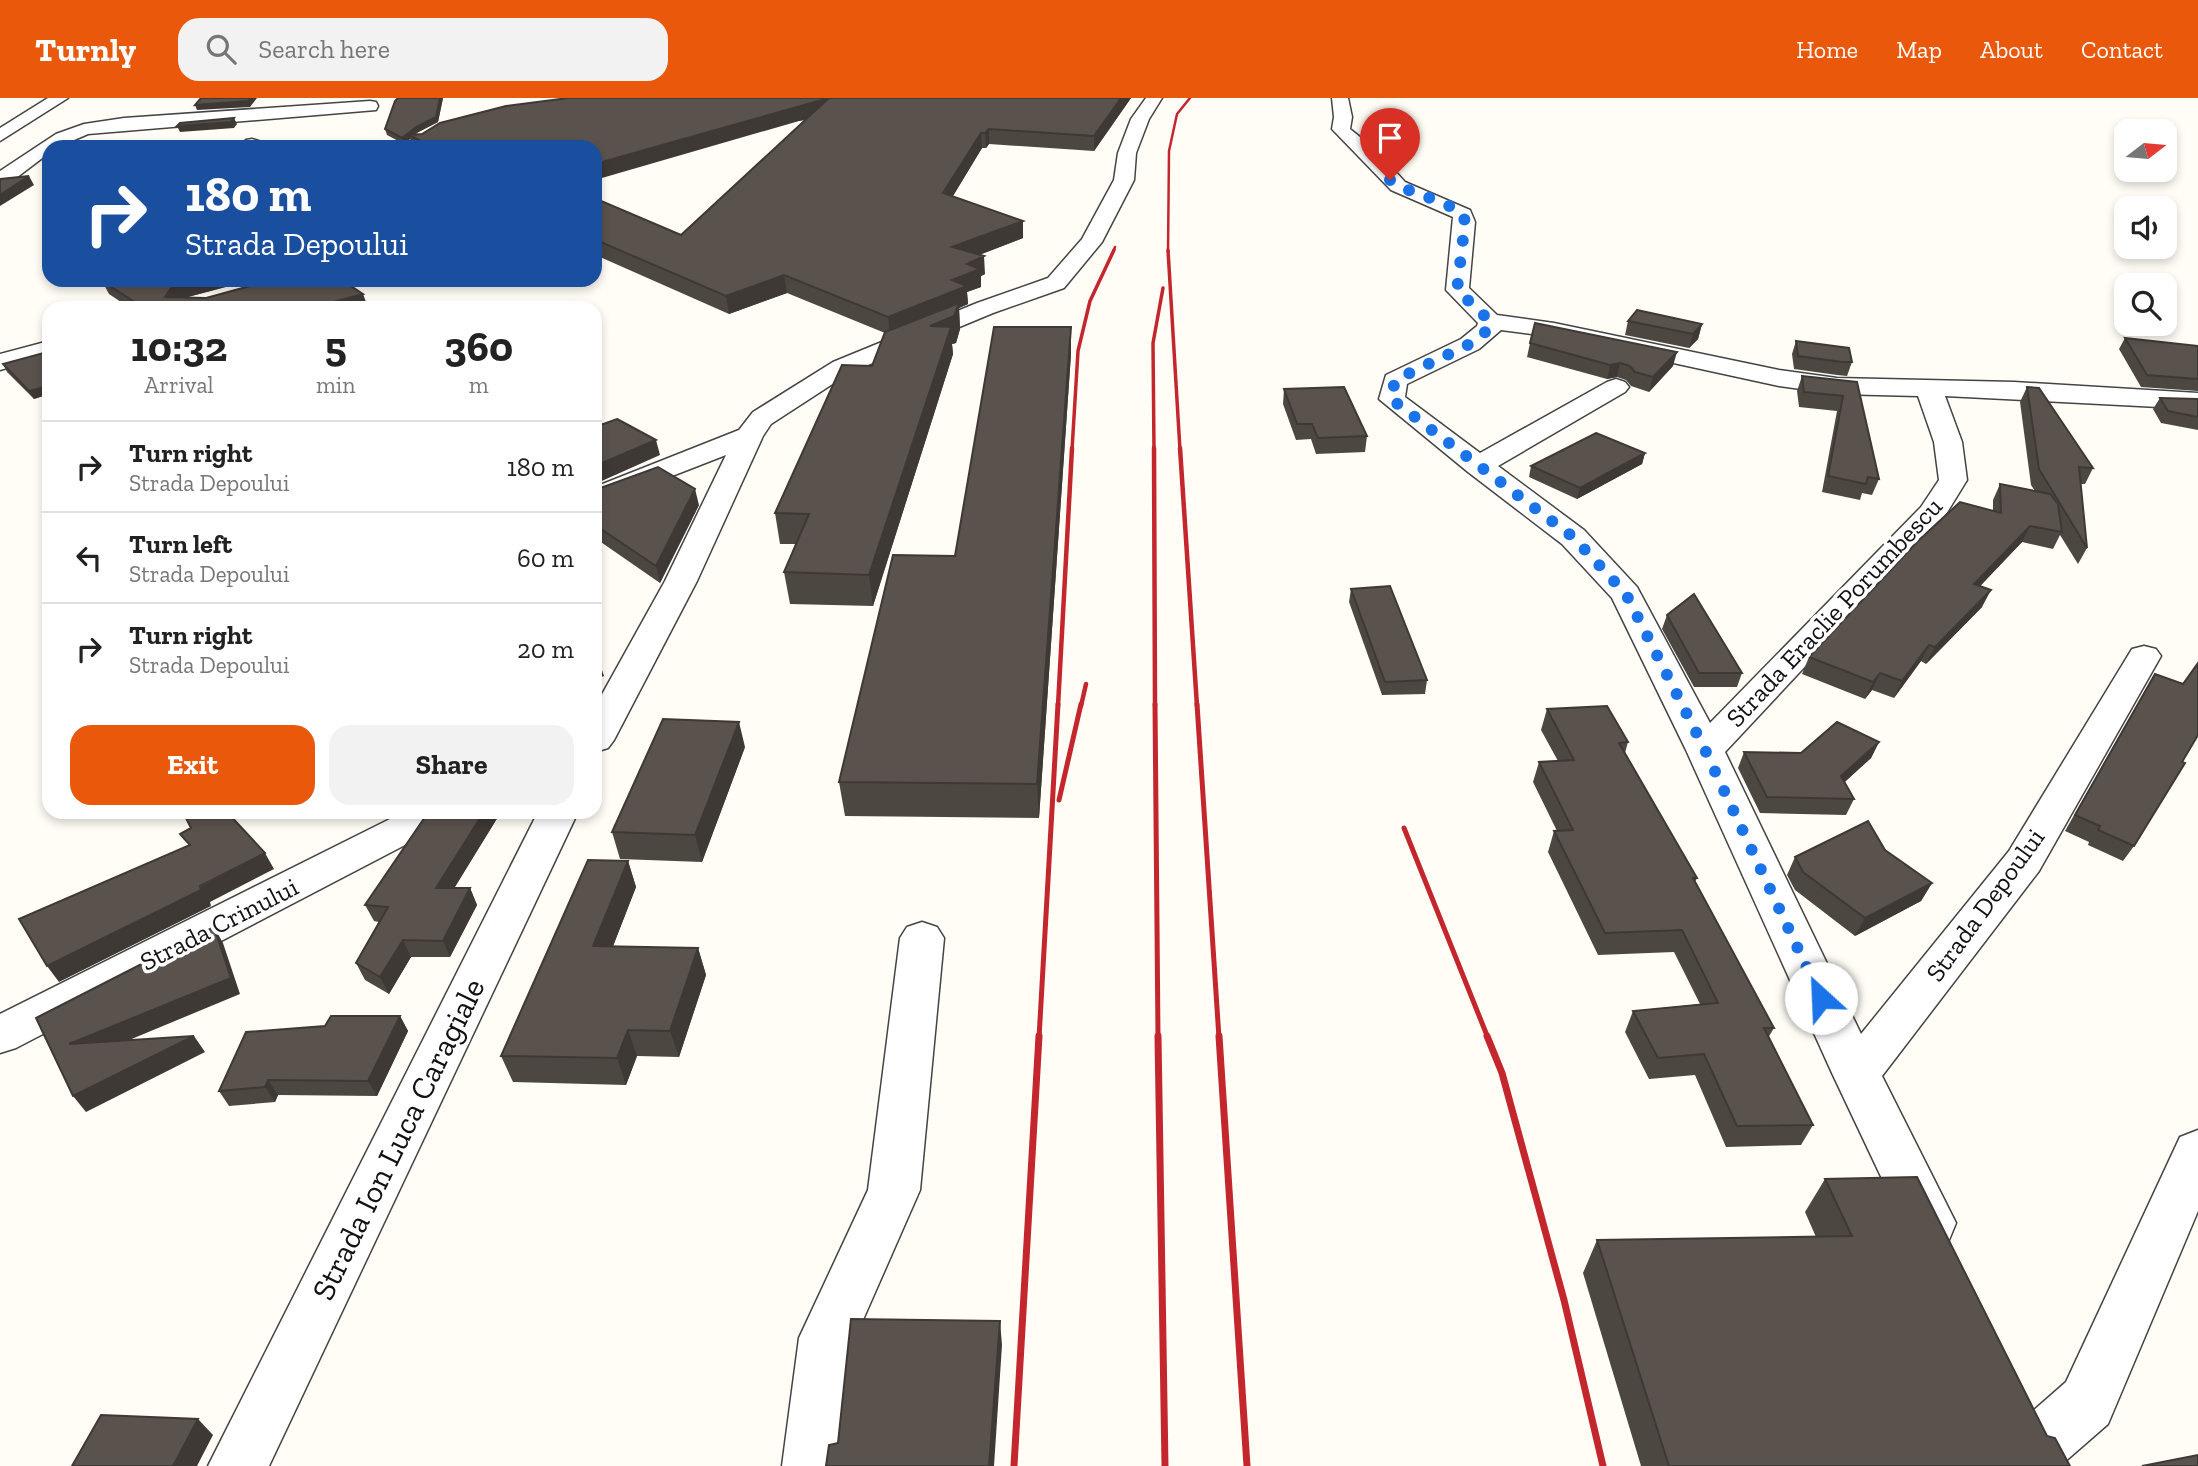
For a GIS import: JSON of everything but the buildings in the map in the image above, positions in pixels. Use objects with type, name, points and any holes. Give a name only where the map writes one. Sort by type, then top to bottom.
[{"type":"street","points":[[0,136],[60,98]]},
{"type":"street","points":[[602,727],[681,581],[748,436],[762,418],[842,367],[985,308],[1056,284],[1091,242],[1124,180],[1128,153],[1140,119],[1154,98]]},
{"type":"street","points":[[1340,98],[1343,117],[1340,129],[1374,158],[1390,180],[1402,189],[1455,208],[1463,214],[1465,222],[1457,290],[1490,321],[1554,330],[1779,379],[1837,386],[2028,390],[2198,401]]},
{"type":"street","points":[[55,140],[76,132],[127,125],[370,106]]},
{"type":"street","points":[[0,178],[20,167],[42,149]]},
{"type":"street","points":[[1490,321],[1489,329],[1470,344],[1395,380],[1391,399],[1573,537],[1626,594],[1705,750],[1856,1073],[1954,1271]]},
{"type":"street","points":[[0,362],[42,350]]},
{"type":"street","points":[[1478,466],[1615,387]]},
{"type":"street","name":"Strada Eraclie Porumbescu","points":[[1705,750],[1932,513],[1954,480],[1948,442],[1929,389]]},
{"type":"street","points":[[602,494],[748,436]]},
{"type":"street","name":"Strada Depoului","points":[[1856,1073],[1911,1007],[2024,861],[2144,656]]},
{"type":"street","name":"Strada Crinului","points":[[0,1035],[423,819]]},
{"type":"street","name":"Strada Ion Luca Caragiale","points":[[238,1466],[555,819]]},
{"type":"street","points":[[812,1466],[828,1338],[894,1191],[922,938]]},
{"type":"street","points":[[2016,1395],[2046,1455],[2087,1403],[2198,1152]]},
{"type":"railway","points":[[1168,250],[1169,151],[1177,114],[1190,98]]},
{"type":"railway","points":[[1113,252],[1115,247]]},
{"type":"railway","points":[[1072,450],[1078,351],[1090,301],[1114,250]]},
{"type":"railway","points":[[1168,250],[1180,450]]},
{"type":"railway","points":[[1154,450],[1153,343],[1163,288]]},
{"type":"railway","points":[[1058,706],[1072,448]]},
{"type":"railway","points":[[1154,448],[1155,706]]},
{"type":"railway","points":[[1180,448],[1197,706]]},
{"type":"railway","points":[[1081,706],[1086,684]]},
{"type":"railway","points":[[1039,1038],[1058,704]]},
{"type":"railway","points":[[1059,800],[1081,704]]},
{"type":"railway","points":[[1155,704],[1158,1038]]},
{"type":"railway","points":[[1197,704],[1219,1038]]},
{"type":"railway","points":[[1404,828],[1488,1038]]},
{"type":"railway","points":[[1014,1466],[1039,1036]]},
{"type":"railway","points":[[1158,1036],[1165,1466]]},
{"type":"railway","points":[[1219,1036],[1247,1466]]},
{"type":"railway","points":[[1487,1036],[1502,1073],[1564,1300],[1603,1466]]},
{"type":"route","points":[[1390,180],[1402,189],[1443,203],[1463,214],[1465,222],[1457,290],[1490,321],[1489,329],[1470,344],[1395,380],[1391,399],[1573,537],[1626,594],[1705,750],[1821,998]]}]
